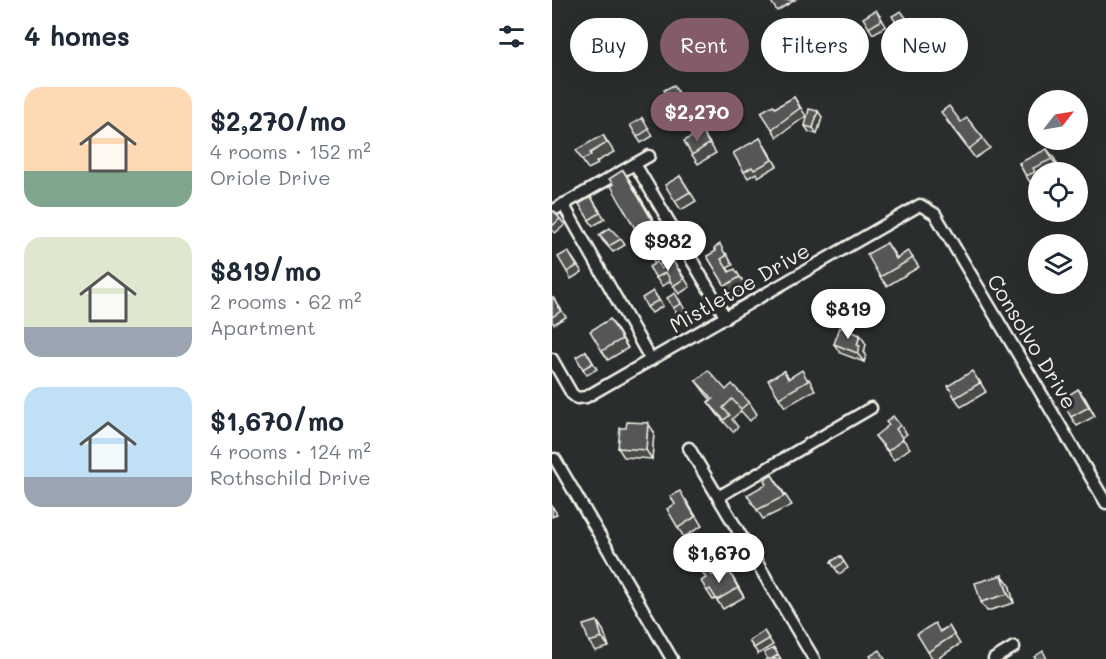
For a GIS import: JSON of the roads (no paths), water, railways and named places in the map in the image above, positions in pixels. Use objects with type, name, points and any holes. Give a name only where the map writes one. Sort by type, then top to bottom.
[{"type":"street","points":[[552,211],[649,156]]},
{"type":"street","points":[[634,164],[726,318]]},
{"type":"street","points":[[563,204],[651,360]]},
{"type":"street","name":"Mistletoe Drive","points":[[552,359],[577,398],[586,397],[920,205]]},
{"type":"street","name":"Consolvo Drive","points":[[920,205],[935,214],[1106,503]]},
{"type":"street","points":[[718,498],[871,408]]},
{"type":"street","points":[[689,448],[814,659]]},
{"type":"street","points":[[555,459],[672,659]]},
{"type":"street","points":[[994,659],[1014,647]]}]
